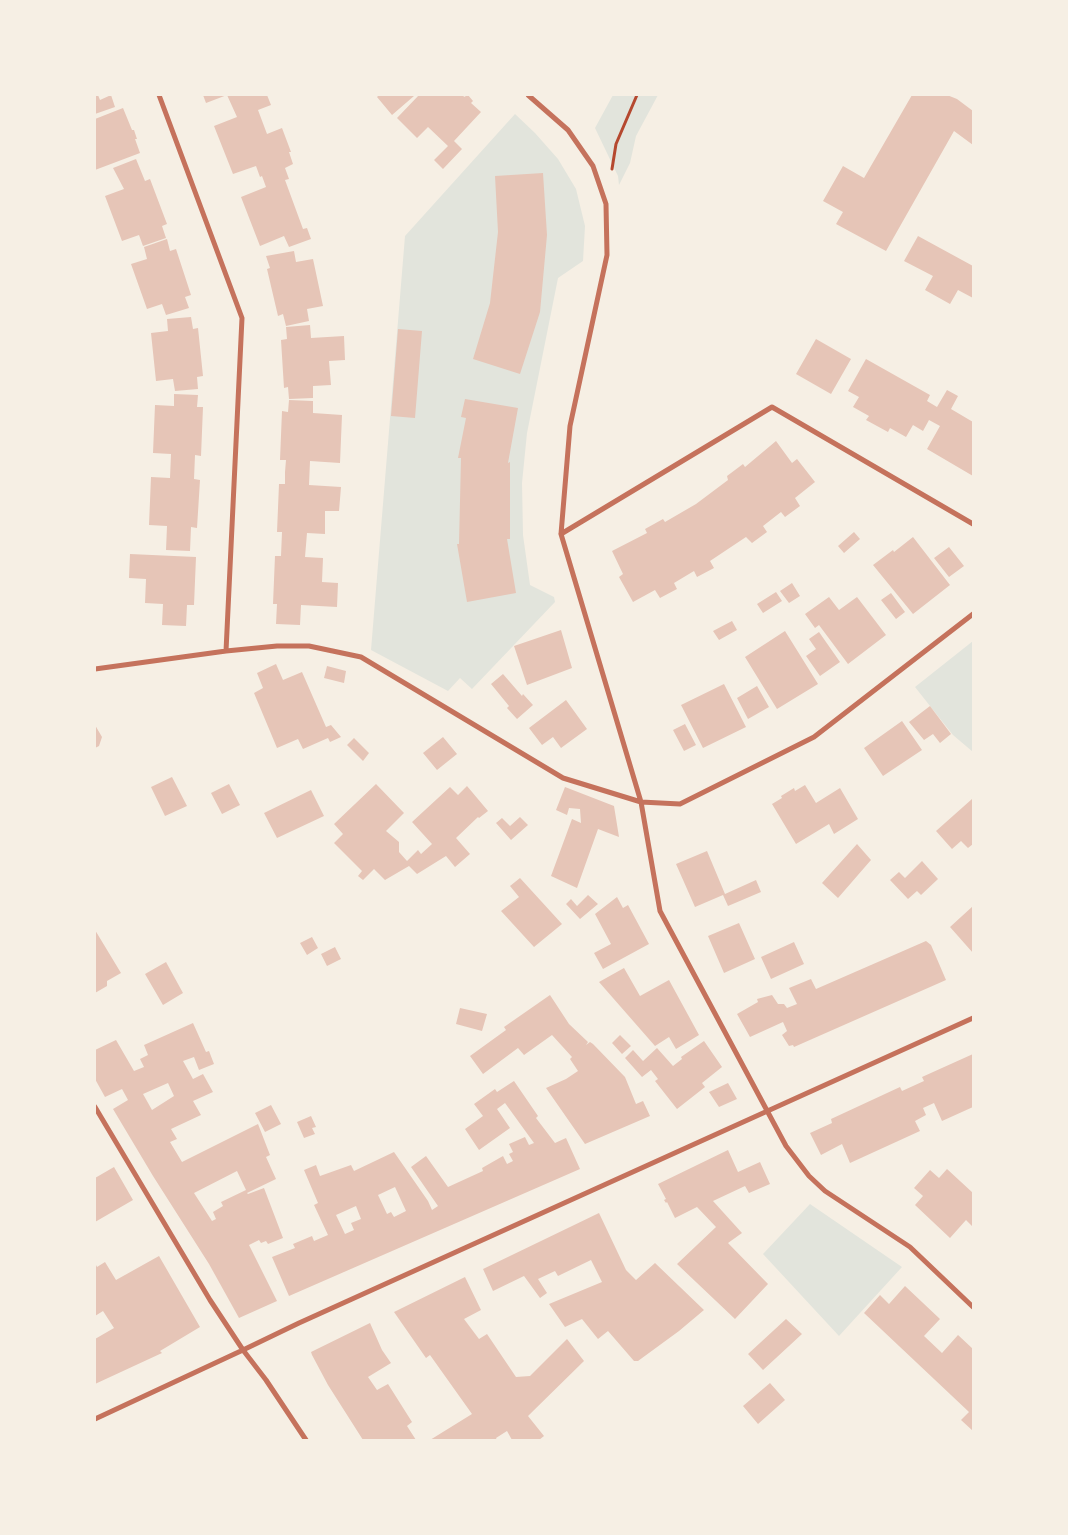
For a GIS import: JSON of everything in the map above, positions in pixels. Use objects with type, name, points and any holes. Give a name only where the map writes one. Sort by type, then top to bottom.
[{"type":"street","points":[[159,95],[242,318],[226,651]]},
{"type":"street","points":[[528,95],[568,130],[593,166],[606,204],[607,256],[570,426],[560,534],[641,802],[660,911],[786,1146],[809,1176],[825,1191],[910,1247],[973,1308]]},
{"type":"street","points":[[560,534],[772,407],[966,518],[973,524]]},
{"type":"street","points":[[95,669],[277,646],[309,646],[361,657],[564,778],[641,802],[680,804],[814,737],[973,614]]},
{"type":"street","points":[[95,1419],[317,1314],[973,1018]]},
{"type":"street","points":[[95,1107],[210,1300],[306,1440]]},
{"type":"path","points":[[612,170],[616,144],[637,95]]},
{"type":"shaded area","points":[[613,95],[658,95],[636,136],[630,163],[619,185],[618,176],[595,128]]},
{"type":"shaded area","points":[[515,114],[558,159],[576,189],[585,226],[583,261],[558,278],[527,433],[522,483],[523,535],[530,585],[554,597],[555,602],[472,689],[460,678],[448,691],[371,650],[405,236]]},
{"type":"shaded area","points":[[973,641],[973,752],[953,735],[915,687]]},
{"type":"shaded area","points":[[810,1204],[902,1267],[839,1336],[763,1254]]},
{"type":"building","points":[[95,95],[98,95],[100,100],[111,95],[115,107],[95,114]]},
{"type":"building","points":[[203,95],[227,95],[206,103]]},
{"type":"building","points":[[227,95],[267,95],[271,105],[258,110],[267,134],[282,128],[291,152],[289,152],[293,164],[285,168],[289,179],[285,180],[303,229],[307,228],[311,239],[289,247],[284,236],[260,246],[241,197],[266,187],[262,176],[260,177],[256,166],[233,174],[214,126],[237,117]]},
{"type":"building","points":[[379,95],[414,96],[392,115],[377,97]]},
{"type":"building","points":[[419,95],[463,95],[464,97],[468,95],[473,101],[471,103],[481,112],[454,141],[462,149],[443,169],[434,160],[448,146],[428,127],[417,138],[397,118]]},
{"type":"building","points":[[912,95],[947,95],[957,99],[973,111],[973,145],[954,131],[886,251],[836,224],[843,212],[823,201],[843,166],[864,178]]},
{"type":"building","points":[[123,108],[132,130],[134,130],[140,153],[95,170],[95,119]]},
{"type":"building","points":[[136,159],[145,181],[150,179],[167,224],[162,226],[166,238],[143,246],[139,235],[122,241],[105,196],[124,189],[113,168]]},
{"type":"building","points":[[543,173],[547,235],[540,312],[520,374],[473,359],[490,303],[498,232],[495,176]]},
{"type":"building","points":[[918,236],[973,266],[973,298],[958,290],[950,304],[925,290],[933,276],[904,261]]},
{"type":"building","points":[[167,239],[170,251],[176,249],[191,295],[185,297],[189,308],[166,315],[162,304],[147,309],[131,264],[147,259],[144,247]]},
{"type":"building","points":[[294,251],[296,262],[313,259],[323,306],[307,309],[309,321],[286,326],[283,314],[278,316],[267,269],[270,268],[266,256]]},
{"type":"building","points":[[191,317],[193,329],[198,328],[203,376],[197,377],[198,389],[175,391],[173,379],[156,381],[151,333],[168,331],[167,319]]},
{"type":"building","points":[[310,325],[311,338],[344,336],[345,360],[329,361],[331,385],[313,386],[313,398],[289,399],[288,387],[284,388],[281,340],[287,339],[286,327]]},
{"type":"building","points":[[398,329],[422,331],[415,418],[391,416]]},
{"type":"building","points":[[816,339],[851,359],[831,394],[796,374]]},
{"type":"building","points":[[866,359],[930,395],[927,401],[937,407],[947,390],[958,396],[951,409],[973,422],[973,476],[927,449],[940,426],[929,420],[923,431],[913,425],[906,437],[890,428],[888,432],[866,420],[869,416],[853,407],[859,397],[848,391]]},
{"type":"building","points":[[174,394],[198,395],[197,407],[203,407],[201,456],[195,455],[194,479],[200,480],[197,528],[191,527],[190,551],[166,550],[167,526],[149,525],[151,477],[170,478],[171,454],[153,453],[155,405],[174,406]]},
{"type":"building","points":[[465,399],[518,408],[508,463],[510,462],[510,539],[507,539],[516,593],[467,602],[457,544],[459,544],[461,458],[458,458],[466,418],[461,417]]},
{"type":"building","points":[[289,400],[313,401],[313,413],[342,415],[340,463],[310,461],[309,485],[341,487],[339,511],[325,511],[325,534],[307,533],[305,557],[323,558],[322,582],[338,583],[337,607],[301,605],[300,625],[276,624],[277,604],[273,604],[275,556],[281,556],[282,532],[277,532],[279,484],[285,484],[286,460],[280,460],[282,411],[288,412]]},
{"type":"building","points":[[776,441],[792,463],[797,459],[815,482],[795,498],[800,506],[785,517],[781,512],[763,526],[767,532],[752,543],[746,537],[710,561],[714,568],[697,577],[694,571],[674,583],[677,589],[660,598],[655,590],[633,602],[619,577],[623,574],[612,551],[647,533],[645,529],[663,519],[665,522],[696,504],[728,480],[727,476],[743,464],[745,467]]},
{"type":"building","points":[[854,532],[860,539],[844,553],[838,546]]},
{"type":"building","points":[[913,537],[950,585],[913,614],[873,565]]},
{"type":"building","points":[[949,547],[964,566],[949,577],[934,558]]},
{"type":"building","points":[[130,554],[196,557],[194,605],[187,605],[186,626],[162,625],[163,604],[145,603],[146,579],[129,578]]},
{"type":"building","points":[[792,583],[800,596],[789,603],[780,591]]},
{"type":"building","points":[[776,592],[782,601],[763,613],[757,604]]},
{"type":"building","points":[[891,593],[905,612],[896,619],[881,600]]},
{"type":"building","points":[[829,597],[839,610],[857,597],[886,635],[848,664],[819,625],[815,628],[805,614]]},
{"type":"building","points":[[732,621],[737,630],[719,640],[713,631]]},
{"type":"building","points":[[561,630],[572,668],[527,685],[514,646]]},
{"type":"building","points":[[785,631],[818,684],[777,709],[745,657]]},
{"type":"building","points":[[819,632],[840,662],[820,676],[806,656],[816,649],[809,639]]},
{"type":"building","points":[[276,664],[283,680],[302,672],[326,727],[331,725],[341,737],[330,742],[328,738],[303,749],[298,739],[277,748],[254,693],[263,688],[257,673]]},
{"type":"building","points":[[327,666],[346,671],[344,683],[324,678]]},
{"type":"building","points":[[503,674],[522,696],[523,694],[533,705],[517,719],[491,684]]},
{"type":"building","points":[[724,684],[746,727],[703,748],[681,705]]},
{"type":"building","points":[[757,686],[769,707],[748,719],[737,698]]},
{"type":"building","points":[[566,700],[587,729],[561,748],[553,737],[542,745],[529,728]]},
{"type":"building","points":[[930,706],[951,734],[940,743],[933,734],[924,740],[909,722]]},
{"type":"building","points":[[902,721],[922,750],[883,776],[864,748]]},
{"type":"building","points":[[685,724],[696,745],[684,751],[673,730]]},
{"type":"building","points":[[95,725],[102,737],[99,746],[95,748]]},
{"type":"building","points":[[443,737],[457,754],[437,770],[423,753]]},
{"type":"building","points":[[354,738],[369,753],[363,761],[347,745]]},
{"type":"building","points":[[172,777],[187,806],[165,816],[151,787]]},
{"type":"building","points":[[229,784],[240,805],[222,814],[211,793]]},
{"type":"building","points":[[376,784],[404,813],[386,831],[399,842],[399,852],[407,861],[418,850],[421,854],[432,844],[412,822],[450,787],[458,795],[467,786],[488,811],[478,817],[456,838],[470,854],[455,867],[446,856],[417,874],[409,866],[385,880],[374,869],[363,880],[358,876],[362,871],[334,843],[343,834],[334,824]]},
{"type":"building","points":[[805,785],[816,803],[840,788],[858,819],[834,834],[829,824],[796,844],[772,804],[794,788],[795,791]]},
{"type":"building","points":[[565,787],[614,806],[619,837],[598,829],[577,888],[551,876],[572,819],[581,823],[580,809],[569,808],[567,815],[556,810]]},
{"type":"building","points":[[311,790],[324,816],[277,838],[264,813]]},
{"type":"building","points":[[972,799],[973,844],[968,848],[961,841],[952,849],[936,831]]},
{"type":"building","points":[[520,817],[528,825],[511,840],[496,823],[502,818],[510,826]]},
{"type":"building","points":[[857,844],[871,860],[838,898],[822,883]]},
{"type":"building","points":[[707,851],[725,894],[756,880],[761,892],[728,906],[723,895],[695,907],[676,864]]},
{"type":"building","points":[[922,861],[938,879],[921,895],[917,891],[908,899],[890,880],[899,872],[905,878]]},
{"type":"building","points":[[520,878],[562,924],[534,947],[501,911],[519,897],[510,886]]},
{"type":"building","points":[[588,895],[598,904],[580,919],[566,904],[571,899],[577,906]]},
{"type":"building","points":[[617,897],[623,908],[628,905],[649,944],[603,969],[594,953],[611,944],[595,914]]},
{"type":"building","points":[[973,906],[973,953],[950,927]]},
{"type":"building","points":[[739,923],[755,959],[724,973],[708,936]]},
{"type":"building","points":[[95,930],[121,973],[107,981],[107,986],[95,993]]},
{"type":"building","points":[[312,937],[318,948],[307,955],[300,943]]},
{"type":"building","points":[[926,941],[931,945],[946,980],[794,1047],[793,1045],[789,1046],[782,1035],[787,1031],[783,1022],[750,1037],[737,1014],[758,1002],[757,999],[772,995],[778,1004],[784,1004],[787,1008],[797,1004],[789,988],[811,979],[816,989]]},
{"type":"building","points":[[794,942],[804,964],[771,979],[761,957]]},
{"type":"building","points":[[335,947],[341,959],[327,966],[321,954]]},
{"type":"building","points":[[166,962],[183,993],[163,1005],[145,974]]},
{"type":"building","points":[[624,968],[640,996],[669,980],[699,1035],[676,1049],[669,1037],[655,1046],[599,982]]},
{"type":"building","points":[[550,995],[569,1024],[588,1042],[586,1045],[590,1042],[593,1044],[625,1077],[636,1104],[643,1101],[650,1116],[585,1144],[546,1088],[578,1071],[570,1059],[572,1057],[552,1035],[524,1055],[518,1048],[483,1074],[470,1056],[506,1030],[504,1027]]},
{"type":"building","points":[[460,1008],[487,1014],[482,1031],[456,1024]]},
{"type":"building","points":[[193,1023],[206,1052],[209,1051],[214,1064],[199,1070],[194,1057],[183,1061],[193,1079],[203,1074],[213,1092],[193,1101],[201,1115],[171,1129],[177,1139],[170,1142],[182,1162],[258,1124],[270,1155],[266,1157],[276,1179],[247,1193],[264,1188],[283,1238],[268,1244],[266,1241],[261,1243],[259,1240],[249,1245],[277,1301],[239,1318],[209,1264],[113,1109],[128,1100],[122,1089],[105,1097],[95,1079],[95,1050],[116,1040],[134,1071],[144,1067],[140,1059],[148,1055],[144,1045]],"holes":[[[168,1083],[174,1096],[152,1110],[143,1094]],[[237,1171],[246,1190],[221,1202],[223,1206],[213,1212],[216,1219],[212,1221],[194,1193]]]},
{"type":"building","points":[[620,1035],[631,1046],[622,1054],[612,1043]]},
{"type":"building","points":[[704,1041],[722,1067],[702,1083],[705,1087],[677,1109],[655,1081],[658,1079],[651,1070],[642,1077],[625,1058],[633,1050],[643,1061],[657,1048],[673,1066],[682,1059],[681,1057]]},
{"type":"building","points":[[973,1054],[973,1107],[942,1121],[934,1103],[923,1108],[926,1115],[915,1121],[920,1131],[850,1163],[842,1144],[821,1155],[810,1133],[832,1123],[831,1119],[900,1087],[902,1091],[924,1081],[922,1077]]},
{"type":"building","points":[[514,1081],[538,1116],[536,1118],[555,1143],[566,1138],[580,1169],[289,1296],[272,1257],[295,1248],[293,1244],[312,1236],[314,1241],[328,1235],[314,1205],[318,1203],[304,1170],[316,1165],[320,1176],[351,1165],[354,1171],[394,1152],[428,1201],[432,1210],[438,1206],[411,1167],[426,1156],[448,1187],[483,1171],[482,1168],[503,1156],[507,1164],[513,1161],[509,1154],[513,1152],[509,1144],[525,1137],[529,1145],[534,1143],[505,1103],[497,1109],[510,1128],[479,1150],[465,1129],[483,1116],[474,1104],[495,1089],[497,1092]],"holes":[[[395,1187],[406,1211],[394,1217],[391,1212],[387,1214],[378,1195]],[[356,1206],[361,1219],[351,1223],[354,1230],[345,1234],[336,1215]]]},
{"type":"building","points":[[728,1083],[737,1099],[719,1107],[709,1092]]},
{"type":"building","points":[[271,1105],[281,1124],[265,1132],[255,1113]]},
{"type":"building","points":[[311,1116],[316,1127],[312,1128],[315,1134],[304,1138],[297,1122]]},
{"type":"building","points":[[728,1150],[738,1172],[760,1162],[770,1184],[749,1193],[745,1186],[713,1201],[742,1233],[728,1243],[768,1284],[735,1319],[677,1264],[716,1227],[697,1207],[675,1218],[667,1202],[664,1200],[666,1199],[658,1184]]},
{"type":"building","points":[[114,1167],[133,1200],[95,1222],[95,1178]]},
{"type":"building","points":[[947,1169],[973,1193],[973,1227],[966,1220],[950,1238],[915,1205],[923,1196],[914,1188],[930,1170],[939,1178]]},
{"type":"building","points":[[599,1213],[626,1270],[636,1280],[655,1263],[704,1310],[638,1361],[634,1361],[608,1331],[598,1339],[582,1319],[565,1327],[549,1304],[602,1282],[591,1260],[558,1276],[555,1271],[538,1279],[547,1293],[540,1298],[524,1276],[493,1291],[483,1269]]},
{"type":"building","points":[[159,1256],[200,1327],[160,1351],[162,1353],[95,1384],[95,1339],[114,1328],[103,1311],[95,1316],[95,1263],[97,1267],[105,1262],[116,1280]]},
{"type":"building","points":[[465,1277],[481,1310],[464,1319],[479,1339],[487,1334],[516,1377],[530,1376],[567,1339],[584,1361],[528,1416],[544,1436],[539,1440],[512,1440],[507,1431],[496,1438],[497,1440],[430,1440],[472,1414],[430,1355],[426,1358],[394,1312]]},
{"type":"building","points":[[905,1286],[940,1319],[924,1336],[942,1353],[958,1335],[973,1349],[973,1431],[961,1420],[969,1412],[864,1313],[880,1295],[889,1304]]},
{"type":"building","points":[[786,1319],[802,1334],[763,1370],[748,1354]]},
{"type":"building","points":[[370,1323],[382,1350],[391,1363],[368,1377],[377,1390],[388,1384],[412,1422],[407,1426],[416,1440],[363,1440],[328,1385],[312,1355],[311,1352]]},
{"type":"building","points":[[770,1383],[785,1400],[758,1424],[743,1406]]}]
